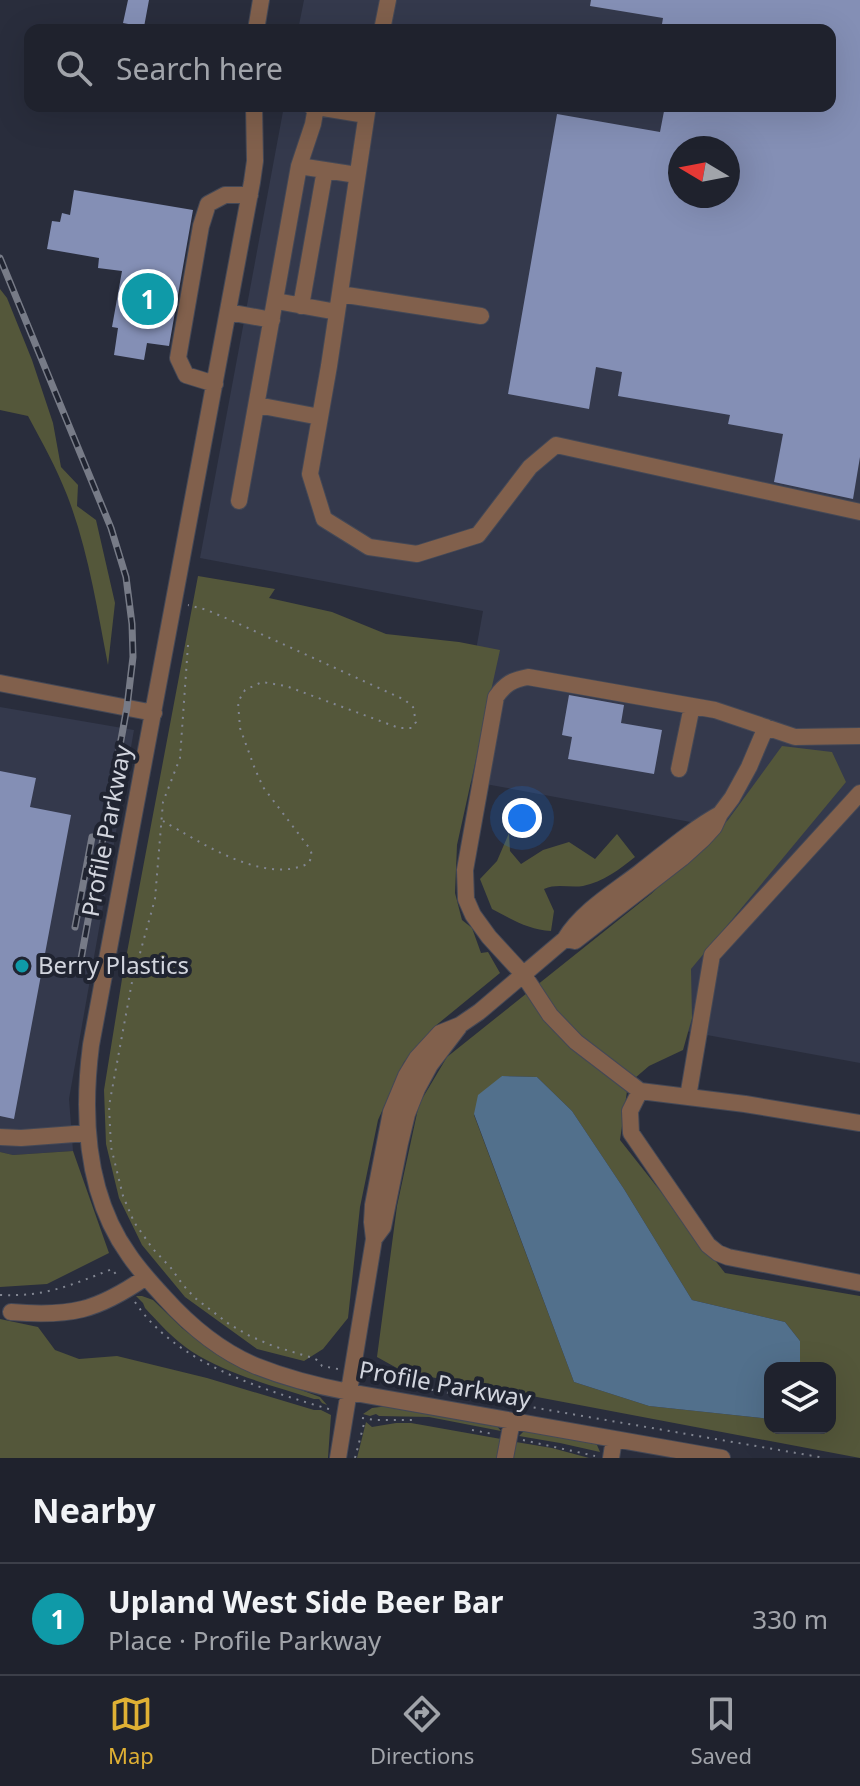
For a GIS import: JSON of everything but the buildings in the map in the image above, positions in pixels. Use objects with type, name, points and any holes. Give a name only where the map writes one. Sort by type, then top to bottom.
[{"type":"street","points":[[257,24],[261,0]]},
{"type":"street","points":[[383,24],[388,0]]},
{"type":"street","name":"Profile Parkway","points":[[254,112],[255,161],[250,195],[91,1045],[85,1097],[92,1165],[103,1203],[128,1254],[178,1313],[210,1340],[253,1365],[303,1383],[722,1458]]},
{"type":"street","points":[[239,501],[299,166],[313,124],[314,112]]},
{"type":"street","points":[[367,112],[310,474],[324,519],[369,547],[417,554],[478,535],[530,467],[556,445],[860,512]]},
{"type":"street","points":[[299,166],[357,175]]},
{"type":"street","points":[[301,306],[325,170]]},
{"type":"street","points":[[215,384],[186,375],[178,358],[201,226],[208,204],[225,195],[250,195]]},
{"type":"street","points":[[340,294],[481,316]]},
{"type":"street","points":[[276,301],[337,312]]},
{"type":"street","points":[[228,312],[272,320]]},
{"type":"street","points":[[257,405],[320,417]]},
{"type":"street","points":[[860,736],[795,737],[715,710],[528,677],[514,680],[505,685],[496,697],[465,870],[466,899],[473,915],[523,974],[550,1015],[576,1042],[640,1091],[860,1123]]},
{"type":"street","points":[[0,683],[154,713]]},
{"type":"street","points":[[679,769],[692,706]]},
{"type":"street","points":[[338,1458],[374,1239],[373,1205],[391,1112],[411,1067],[440,1033],[460,1025],[479,1012],[565,939],[572,927],[601,902],[686,836],[720,814],[732,798],[766,727]]},
{"type":"street","points":[[688,1097],[712,955],[860,793]]},
{"type":"street","points":[[640,1091],[630,1111],[631,1133],[708,1245],[728,1257],[860,1283]]},
{"type":"street","points":[[0,1137],[88,1133]]},
{"type":"street","points":[[11,1312],[39,1314],[87,1309],[146,1277]]},
{"type":"street","points":[[505,1458],[512,1421]]},
{"type":"street","points":[[611,1458],[614,1439]]},
{"type":"path","points":[[162,820],[216,852],[240,862],[262,867],[301,868],[309,863],[312,855],[310,849],[263,787],[240,728],[238,702],[245,690],[262,682],[286,686],[399,728],[412,728],[416,722],[413,707],[405,700],[207,610],[175,602]]},
{"type":"path","points":[[188,645],[180,758],[163,802],[155,899],[132,982],[109,1106],[111,1147],[123,1196],[134,1222],[195,1298],[250,1336],[319,1361]]},
{"type":"path","points":[[390,1372],[427,1389],[825,1458]]},
{"type":"path","points":[[355,1458],[365,1419]]},
{"type":"shaded area","points":[[304,0],[860,0],[860,1063],[658,1026],[696,823],[453,778],[483,611],[200,558],[283,112],[836,112],[836,24],[299,24]]},
{"type":"shaded area","points":[[0,707],[134,730],[69,1099],[73,1151],[13,1155],[0,1152]]},
{"type":"shaded area","points":[[502,1076],[537,1077],[572,1111],[692,1300],[785,1322],[800,1341],[800,1362],[764,1362],[764,1418],[649,1406],[574,1382],[474,1114],[478,1095]]},
{"type":"green space","points":[[0,289],[7,298],[32,360],[53,423],[61,467],[78,485],[77,506],[96,520],[115,603],[108,665],[86,557],[63,485],[28,416],[0,410]]},
{"type":"green space","points":[[198,576],[275,589],[269,598],[332,612],[386,634],[500,650],[457,845],[455,893],[462,920],[472,928],[481,953],[488,952],[500,973],[434,1027],[404,1062],[378,1120],[360,1207],[348,1318],[323,1349],[304,1361],[257,1349],[185,1297],[142,1245],[119,1198],[106,1144],[104,1090]]},
{"type":"green space","points":[[782,746],[832,752],[846,782],[691,969],[692,1018],[683,1050],[649,1066],[628,1084],[620,1140],[725,1273],[860,1296],[860,1458],[404,1372],[377,1357],[397,1206],[419,1104],[447,1057],[651,894],[728,820]],"holes":[[[502,1076],[537,1077],[572,1111],[692,1300],[785,1322],[800,1341],[800,1362],[836,1362],[836,1434],[764,1434],[764,1418],[649,1406],[574,1382],[474,1115]]]},
{"type":"green space","points":[[509,833],[510,851],[521,864],[543,850],[569,842],[595,859],[617,834],[635,857],[590,884],[544,889],[554,911],[551,931],[535,929],[492,909],[480,879],[497,861]]},
{"type":"green space","points":[[73,1151],[109,1253],[47,1284],[0,1287],[0,1152],[13,1155]]},
{"type":"green space","points":[[136,1296],[153,1300],[200,1342],[249,1371],[320,1397],[327,1405],[319,1399],[251,1379],[205,1359],[172,1336]]},
{"type":"green space","points":[[0,1319],[38,1327],[55,1350],[79,1359],[117,1356],[321,1410],[331,1415],[328,1458],[0,1458]]},
{"type":"green space","points":[[380,1407],[496,1425],[501,1431],[429,1417],[363,1414]]},
{"type":"green space","points":[[366,1422],[372,1427],[411,1423],[501,1439],[497,1458],[357,1458]]},
{"type":"green space","points":[[524,1431],[592,1442],[600,1452],[519,1436]]},
{"type":"green space","points":[[516,1442],[552,1448],[589,1458],[513,1458]]},
{"type":"railway","points":[[0,258],[111,528],[126,577],[132,624],[133,657],[127,707],[81,959]]},
{"type":"railway","points":[[75,927],[92,837]]},
{"type":"place","name":"Upland West Side Beer Bar","points":[[148,299]]},
{"type":"place","name":"Berry Plastics","points":[[22,966]]}]
